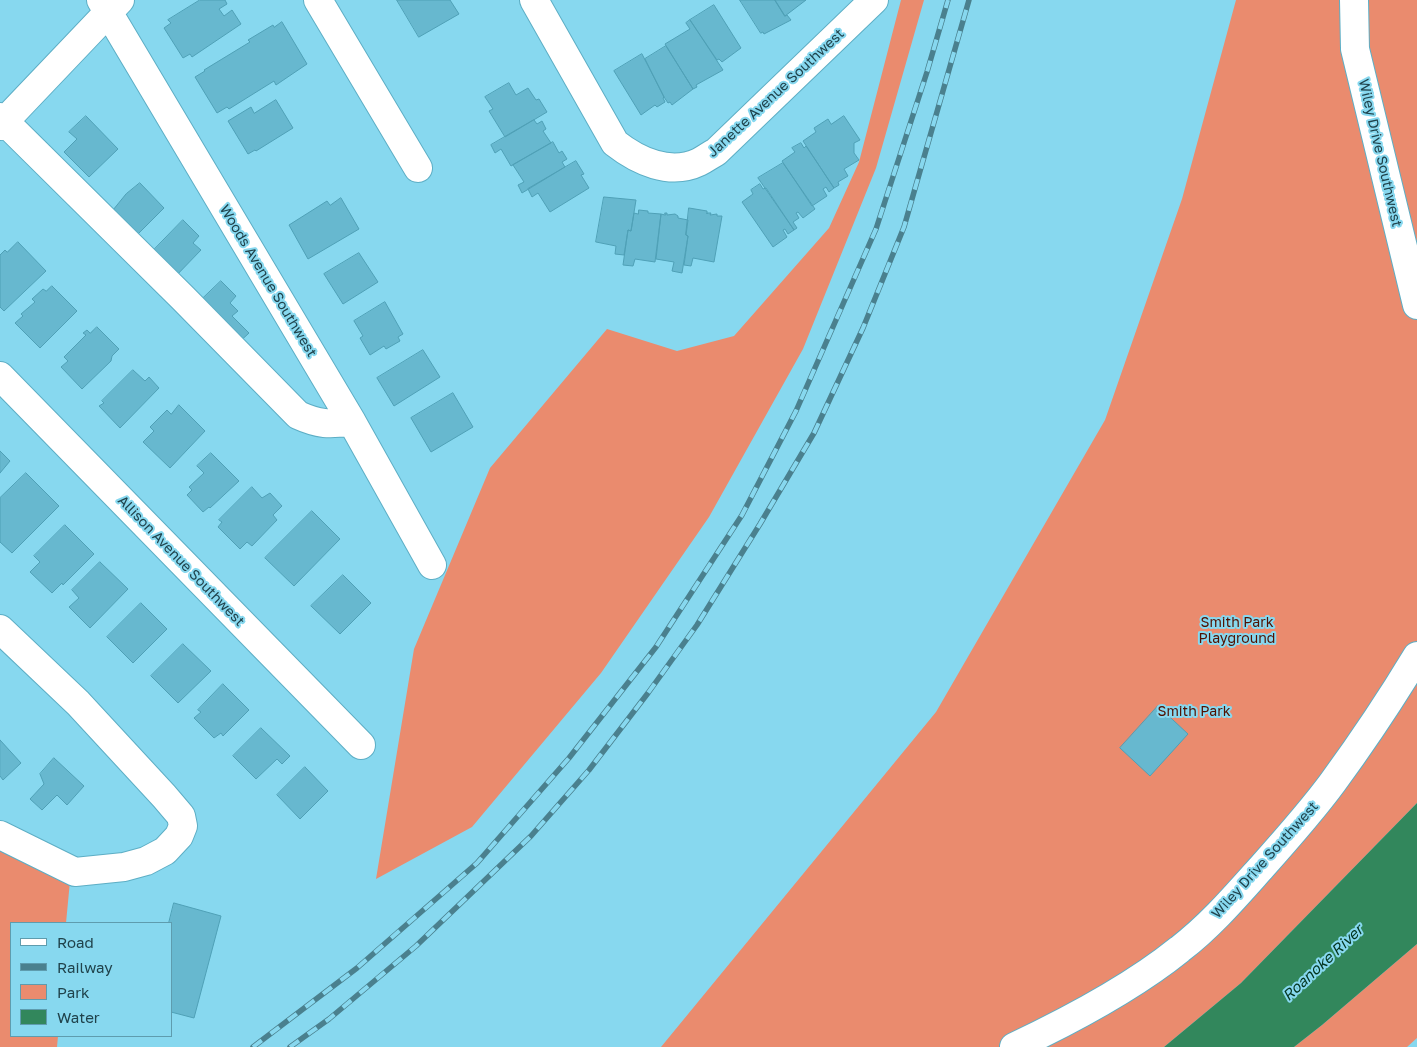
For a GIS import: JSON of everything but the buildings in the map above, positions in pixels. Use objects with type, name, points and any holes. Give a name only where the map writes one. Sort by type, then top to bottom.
[{"type":"street","points":[[318,0],[418,168]]},
{"type":"street","name":"Janette Avenue Southwest","points":[[534,0],[615,143],[632,157],[653,165],[674,168],[697,163],[716,152],[874,0]]},
{"type":"street","name":"Wiley Drive Southwest","points":[[1354,0],[1355,48],[1417,305]]},
{"type":"street","points":[[110,4],[1,121],[183,298],[298,415],[314,422],[328,424],[352,422]]},
{"type":"street","name":"Woods Avenue Southwest","points":[[110,4],[352,422],[432,565]]},
{"type":"street","name":"Allison Avenue Southwest","points":[[0,376],[361,745]]},
{"type":"street","points":[[0,629],[78,703],[164,796],[181,816],[183,826],[179,836],[165,850],[146,862],[124,867],[75,872],[0,835]]},
{"type":"street","name":"Wiley Drive Southwest","points":[[1014,1047],[1044,1033],[1132,984],[1181,949],[1230,903],[1332,783],[1417,656]]},
{"type":"green space","points":[[901,0],[924,0],[876,168],[803,349],[709,517],[601,673],[472,827],[376,879],[414,649],[490,468],[607,329],[677,351],[734,336],[829,228],[859,162]]},
{"type":"green space","name":"Smith Park","points":[[1236,0],[1417,0],[1417,803],[1241,983],[1164,1047],[661,1047],[936,712],[1105,420],[1182,199]]},
{"type":"green space","points":[[0,850],[70,881],[66,922],[10,922],[10,1037],[58,1037],[57,1047],[0,1047]]},
{"type":"green space","points":[[1417,944],[1417,1038],[1407,1047],[1294,1047],[1322,1025]]},
{"type":"water","name":"Roanoke River","points":[[1417,803],[1417,944],[1294,1047],[1164,1047],[1241,983]]},
{"type":"railway","points":[[253,1047],[357,968],[477,863],[569,758],[656,647],[742,515],[796,411],[876,229],[927,72],[948,0]]},
{"type":"railway","points":[[290,1047],[329,1019],[416,946],[531,836],[589,770],[697,625],[814,433],[863,328],[904,227],[969,0]]},
{"type":"park label","name":"Smith Park Playground","points":[[1237,632]]}]
